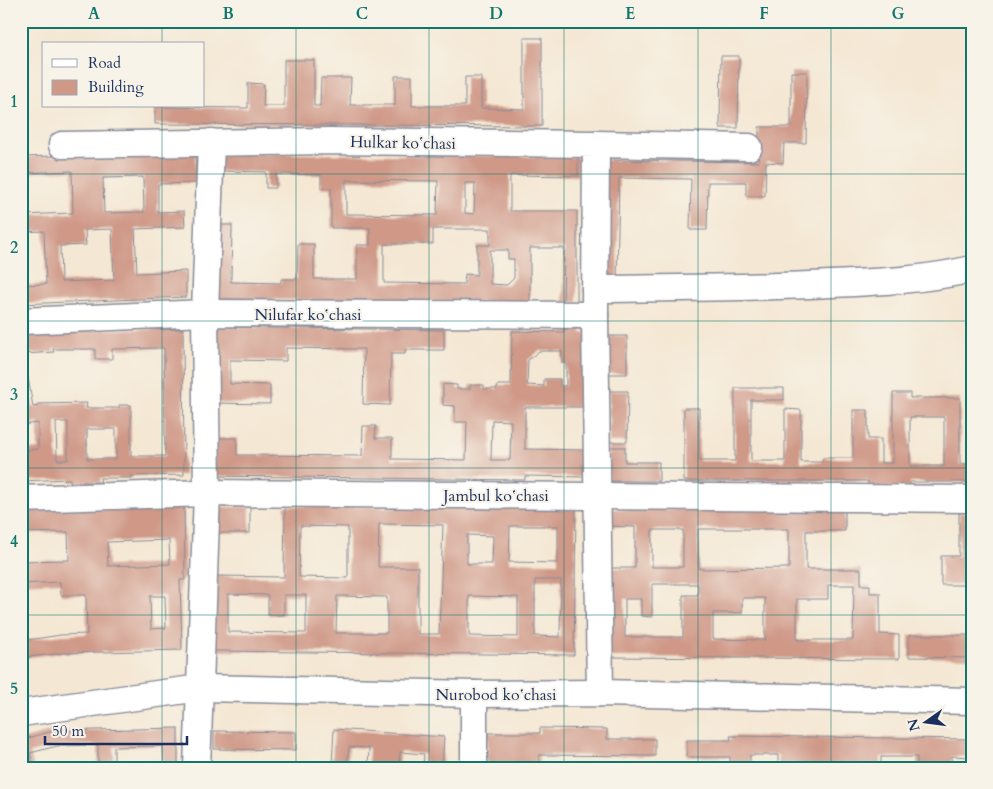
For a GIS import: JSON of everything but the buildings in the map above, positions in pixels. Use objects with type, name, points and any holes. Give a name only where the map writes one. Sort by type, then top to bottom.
[{"type":"street","name":"Hulkar koʻchasi","points":[[62,145],[329,141],[749,147]]},
{"type":"street","points":[[197,768],[207,493],[205,314],[211,142]]},
{"type":"street","points":[[596,144],[594,315],[600,693]]},
{"type":"street","points":[[594,289],[774,286],[883,281],[952,274],[972,269]]},
{"type":"street","name":"Nilufar koʻchasi","points":[[21,321],[205,314],[594,315]]},
{"type":"street","name":"Jambul koʻchasi","points":[[21,498],[207,493],[972,499]]},
{"type":"street","name":"Nurobod koʻchasi","points":[[21,713],[200,688],[474,694],[600,693],[972,700]]},
{"type":"street","points":[[474,694],[474,768]]}]
